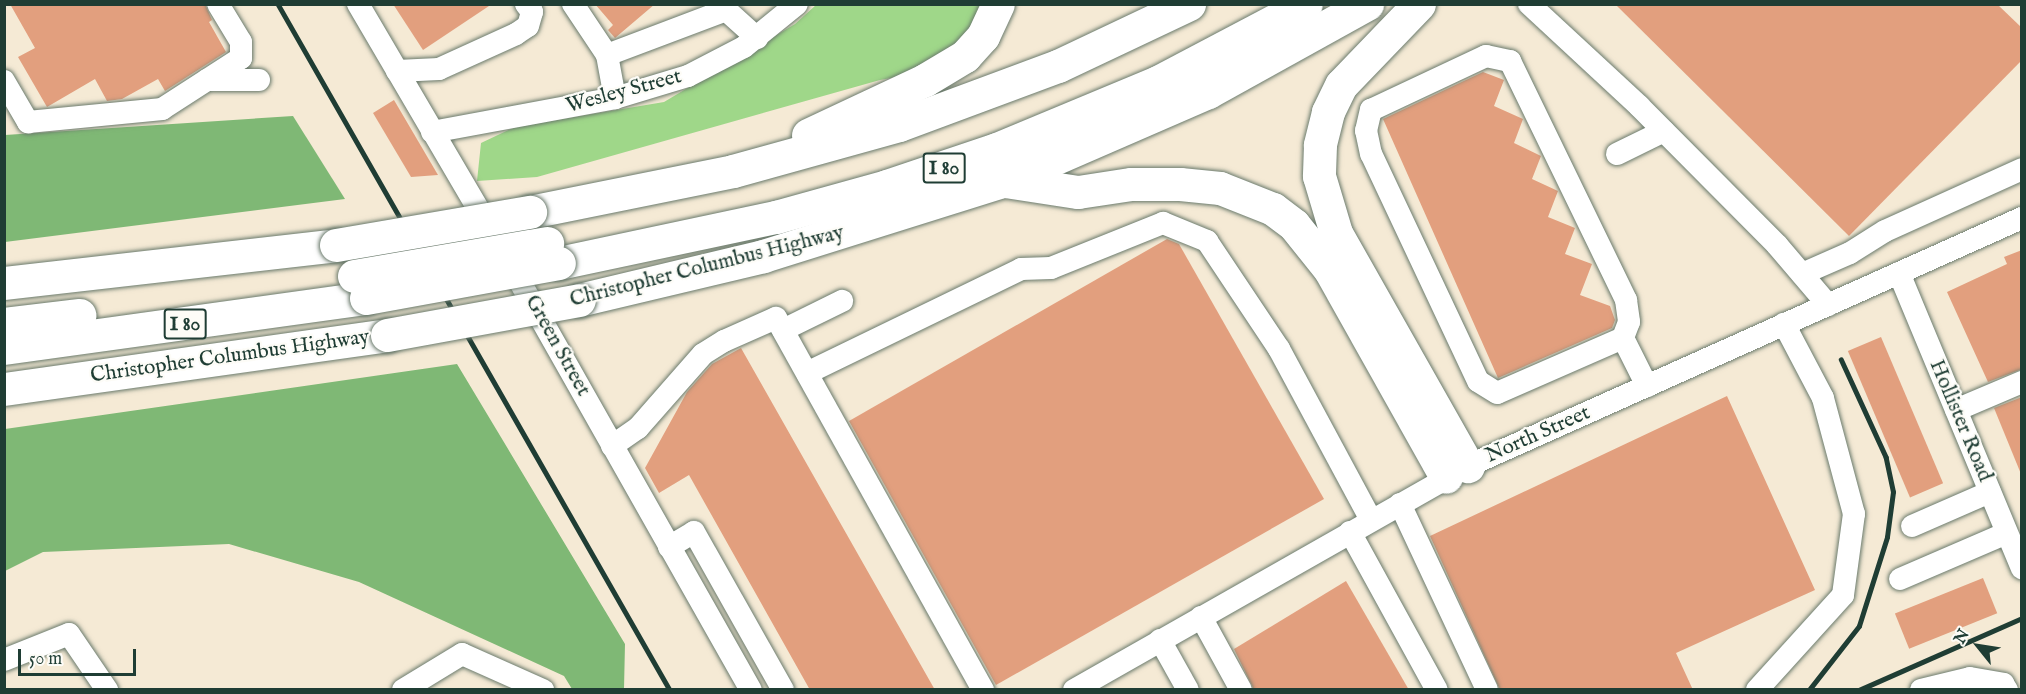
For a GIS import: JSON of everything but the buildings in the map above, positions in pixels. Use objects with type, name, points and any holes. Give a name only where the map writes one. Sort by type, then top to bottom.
[{"type":"highway","points":[[733,171],[925,80],[965,56],[983,36],[998,4]]},
{"type":"highway","points":[[4,283],[336,245],[530,212],[733,171],[844,142],[952,107],[1058,66],[1190,4]]},
{"type":"highway","name":"Christopher Columbus Highway","points":[[553,253],[791,190],[954,141],[1113,77],[1260,4]]},
{"type":"highway","name":"Christopher Columbus Highway","points":[[4,348],[553,253],[776,217],[943,168],[1051,128],[1158,82],[1305,4]]},
{"type":"highway","name":"Christopher Columbus Highway","points":[[4,389],[387,335],[579,300],[763,256],[1003,180],[1208,92],[1367,4]]},
{"type":"highway","points":[[1419,4],[1341,85],[1322,134],[1319,176],[1336,232],[1457,472]]},
{"type":"highway","points":[[1003,180],[1078,192],[1131,184],[1210,187],[1274,209],[1294,225],[1330,270],[1457,472]]},
{"type":"highway","name":"Christopher Columbus Highway","points":[[4,324],[360,287]]},
{"type":"highway","points":[[4,395],[37,385]]},
{"type":"street","points":[[4,81],[28,122],[162,109],[241,58],[241,42],[218,4]]},
{"type":"street","name":"Green Street","points":[[358,4],[552,334],[669,548],[751,690]]},
{"type":"street","points":[[397,71],[439,69],[516,34],[528,26],[532,12],[526,4]]},
{"type":"street","points":[[573,4],[607,55],[615,98]]},
{"type":"street","name":"Wesley Street","points":[[432,132],[615,98],[688,76],[757,38],[797,4]]},
{"type":"street","points":[[1529,4],[1664,131],[1802,274],[1828,305]]},
{"type":"street","points":[[607,55],[726,10],[757,38]]},
{"type":"street","points":[[1623,338],[1497,393],[1478,381],[1371,154],[1366,131],[1371,110],[1486,56],[1510,62],[1626,300],[1629,322],[1623,338],[1647,386]]},
{"type":"street","points":[[207,80],[259,80]]},
{"type":"street","points":[[1617,154],[1664,131]]},
{"type":"street","points":[[1802,274],[1850,253],[1885,231],[2022,169]]},
{"type":"street","name":"North Street","points":[[1074,690],[1457,472],[2022,218]]},
{"type":"street","points":[[807,374],[1021,269],[1051,268],[1163,223],[1207,241],[1279,349],[1371,520]]},
{"type":"street","name":"Hollister Road","points":[[1899,273],[2022,568]]},
{"type":"street","points":[[783,330],[842,301]]},
{"type":"street","points":[[612,446],[638,428],[710,350],[776,318],[983,690]]},
{"type":"street","points":[[1757,690],[1843,595],[1854,514],[1823,398],[1784,324]]},
{"type":"street","points":[[1956,410],[2022,382]]},
{"type":"street","points":[[1912,526],[1990,492]]},
{"type":"street","points":[[1400,504],[1487,690]]},
{"type":"street","points":[[669,548],[694,532],[783,690]]},
{"type":"street","points":[[1350,532],[1437,690]]},
{"type":"street","points":[[1900,579],[2007,533]]},
{"type":"street","points":[[1201,617],[1241,690]]},
{"type":"street","points":[[4,660],[69,634],[107,690]]},
{"type":"street","points":[[1160,640],[1188,690]]},
{"type":"street","points":[[403,690],[462,654],[543,690]]},
{"type":"street","points":[[1921,690],[1970,678],[2003,684],[2007,690]]},
{"type":"green space","points":[[816,5],[983,5],[964,39],[913,74],[880,80],[537,177],[477,181],[481,143],[515,127],[664,102],[795,24]]},
{"type":"green space","points":[[293,116],[345,199],[5,242],[5,135]]},
{"type":"green space","points":[[457,364],[625,644],[624,689],[572,689],[564,676],[359,582],[229,544],[43,552],[5,571],[5,429]]},
{"type":"railway","points":[[278,4],[670,690]]},
{"type":"railway","points":[[1809,690],[1859,626],[1887,537],[1893,492],[1886,458],[1841,360]]},
{"type":"railway","points":[[1859,690],[2022,618]]}]
